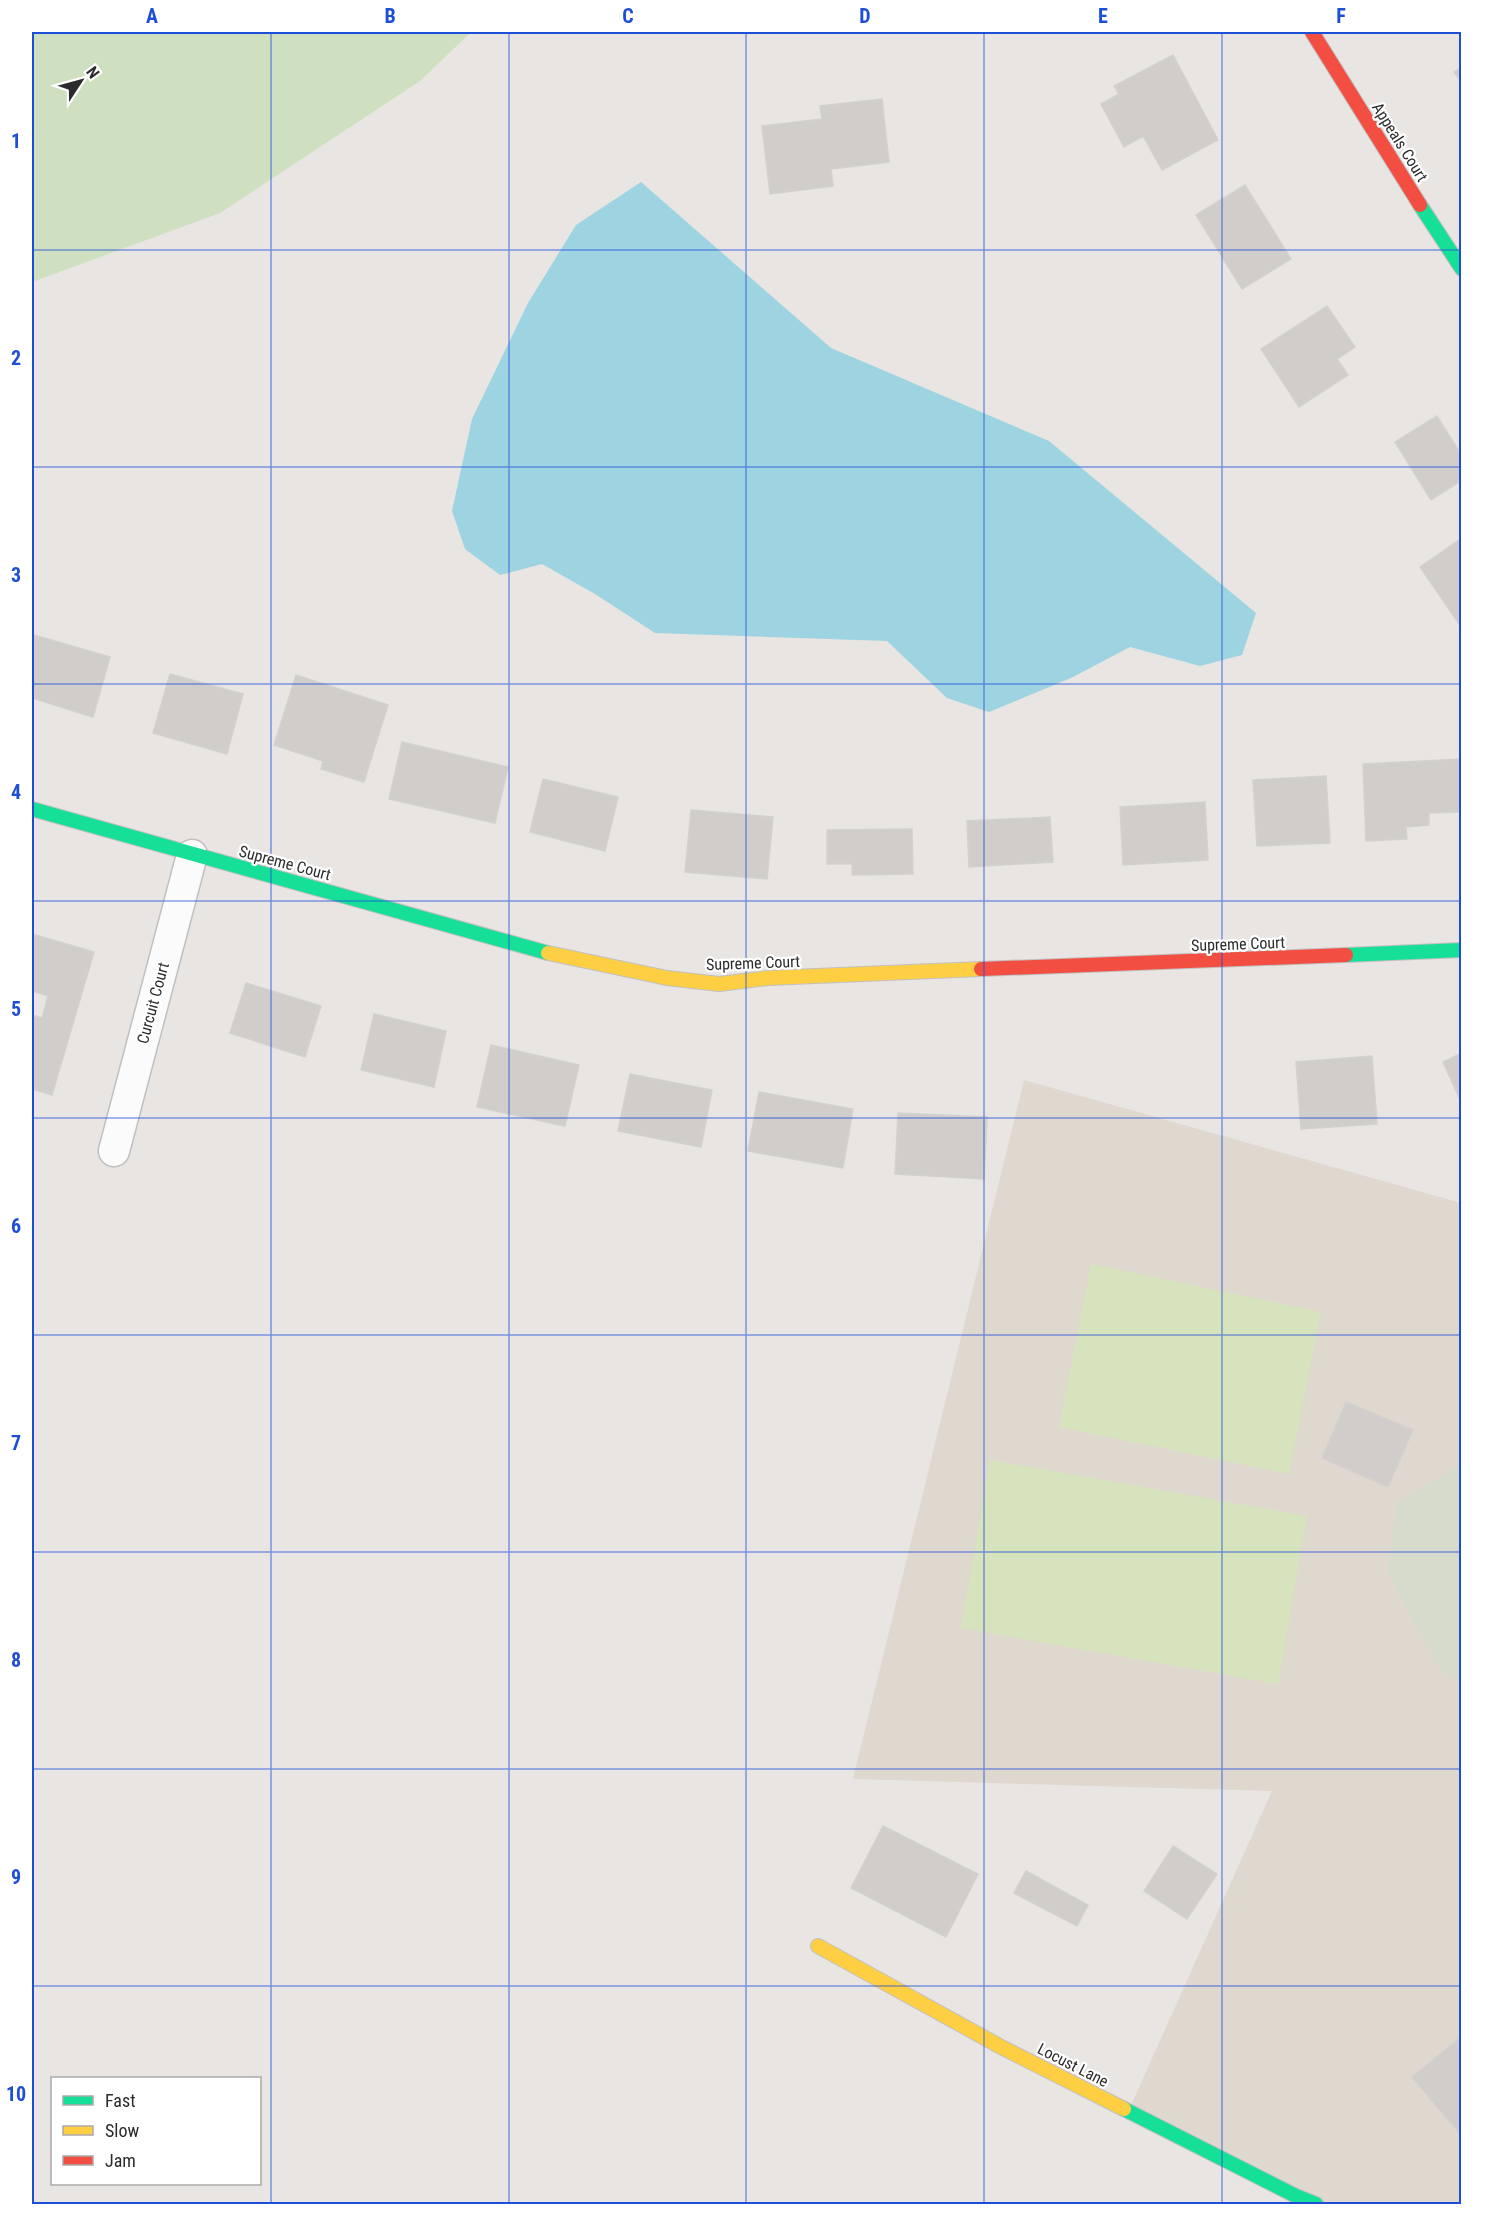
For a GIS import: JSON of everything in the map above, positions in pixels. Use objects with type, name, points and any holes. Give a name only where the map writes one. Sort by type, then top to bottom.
[{"type":"street","name":"Appeals Court","points":[[1312,32],[1461,269]]},
{"type":"street","name":"Supreme Court","points":[[32,809],[555,955],[667,978],[719,984],[768,978],[1461,950]]},
{"type":"street","name":"Curcuit Court","points":[[114,1151],[192,855]]},
{"type":"street","name":"Locust Lane","points":[[818,1946],[1003,2048],[1316,2205]]},
{"type":"shaded area","points":[[1024,1080],[1461,1203],[1461,2204],[1316,2204],[1128,2112],[1272,1791],[853,1779]]},
{"type":"green space","points":[[32,32],[471,32],[420,81],[220,213],[32,282]]},
{"type":"green space","points":[[1091,1264],[1321,1312],[1289,1474],[1059,1427]]},
{"type":"green space","points":[[990,1460],[1307,1516],[1278,1684],[961,1628]]},
{"type":"green space","points":[[1461,1464],[1461,1684],[1439,1669],[1388,1573],[1397,1503]]},
{"type":"water","points":[[641,182],[831,348],[1049,441],[1256,613],[1242,655],[1200,666],[1130,647],[1071,678],[989,712],[947,698],[887,641],[655,633],[595,594],[542,564],[500,575],[465,549],[452,511],[472,419],[528,303],[576,225]]},
{"type":"building","points":[[1173,55],[1218,140],[1162,170],[1143,136],[1124,147],[1101,104],[1119,94],[1114,86]]},
{"type":"building","points":[[1462,67],[1462,83],[1454,72]]},
{"type":"building","points":[[882,99],[889,162],[831,169],[833,186],[770,194],[762,126],[822,119],[820,106]]},
{"type":"building","points":[[1245,185],[1291,259],[1242,289],[1196,215]]},
{"type":"building","points":[[1327,306],[1355,347],[1337,359],[1348,375],[1299,407],[1261,349]]},
{"type":"building","points":[[1437,416],[1462,456],[1462,480],[1431,500],[1395,442]]},
{"type":"building","points":[[1462,538],[1462,628],[1420,567]]},
{"type":"building","points":[[34,635],[110,657],[93,717],[32,698]]},
{"type":"building","points":[[170,674],[243,694],[227,754],[153,733]]},
{"type":"building","points":[[296,675],[388,705],[364,782],[321,769],[323,761],[274,745]]},
{"type":"building","points":[[402,742],[508,767],[495,823],[389,799]]},
{"type":"building","points":[[1462,759],[1462,812],[1429,813],[1429,825],[1406,827],[1407,839],[1366,841],[1363,764]]},
{"type":"building","points":[[1326,776],[1330,843],[1257,846],[1253,780]]},
{"type":"building","points":[[543,779],[618,797],[605,851],[530,832]]},
{"type":"building","points":[[1205,802],[1208,860],[1123,865],[1120,807]]},
{"type":"building","points":[[691,810],[773,817],[767,879],[685,872]]},
{"type":"building","points":[[1050,817],[1053,862],[969,867],[967,821]]},
{"type":"building","points":[[912,829],[913,874],[852,875],[852,864],[827,864],[827,830]]},
{"type":"building","points":[[32,934],[94,952],[52,1095],[32,1089],[32,1015],[42,1018],[48,996],[32,991]]},
{"type":"building","points":[[246,983],[321,1006],[305,1057],[230,1033]]},
{"type":"building","points":[[374,1014],[446,1031],[434,1087],[361,1070]]},
{"type":"building","points":[[491,1045],[579,1065],[565,1126],[477,1107]]},
{"type":"building","points":[[1462,1053],[1462,1104],[1443,1062]]},
{"type":"building","points":[[1372,1056],[1377,1124],[1301,1129],[1296,1062]]},
{"type":"building","points":[[630,1074],[712,1090],[701,1147],[618,1131]]},
{"type":"building","points":[[759,1092],[853,1109],[843,1168],[748,1151]]},
{"type":"building","points":[[898,1113],[987,1117],[984,1179],[895,1174]]},
{"type":"building","points":[[1346,1402],[1413,1430],[1388,1487],[1322,1458]]},
{"type":"building","points":[[883,1826],[978,1874],[946,1937],[851,1888]]},
{"type":"building","points":[[1173,1846],[1217,1874],[1187,1919],[1144,1891]]},
{"type":"building","points":[[1026,1871],[1088,1905],[1077,1926],[1014,1893]]},
{"type":"building","points":[[1462,2036],[1462,2136],[1412,2077]]},
{"type":"traffic: fast","points":[[1420,205],[1462,269]]},
{"type":"traffic: fast","points":[[32,809],[548,953]]},
{"type":"traffic: fast","points":[[1346,955],[1462,950]]},
{"type":"traffic: fast","points":[[1124,2109],[1316,2204]]},
{"type":"traffic: slow","points":[[548,953],[667,978],[719,984],[768,978],[981,969]]},
{"type":"traffic: slow","points":[[818,1946],[1003,2048],[1124,2109]]},
{"type":"traffic: jam","points":[[1312,32],[1420,205]]},
{"type":"traffic: jam","points":[[981,969],[1346,955]]}]
